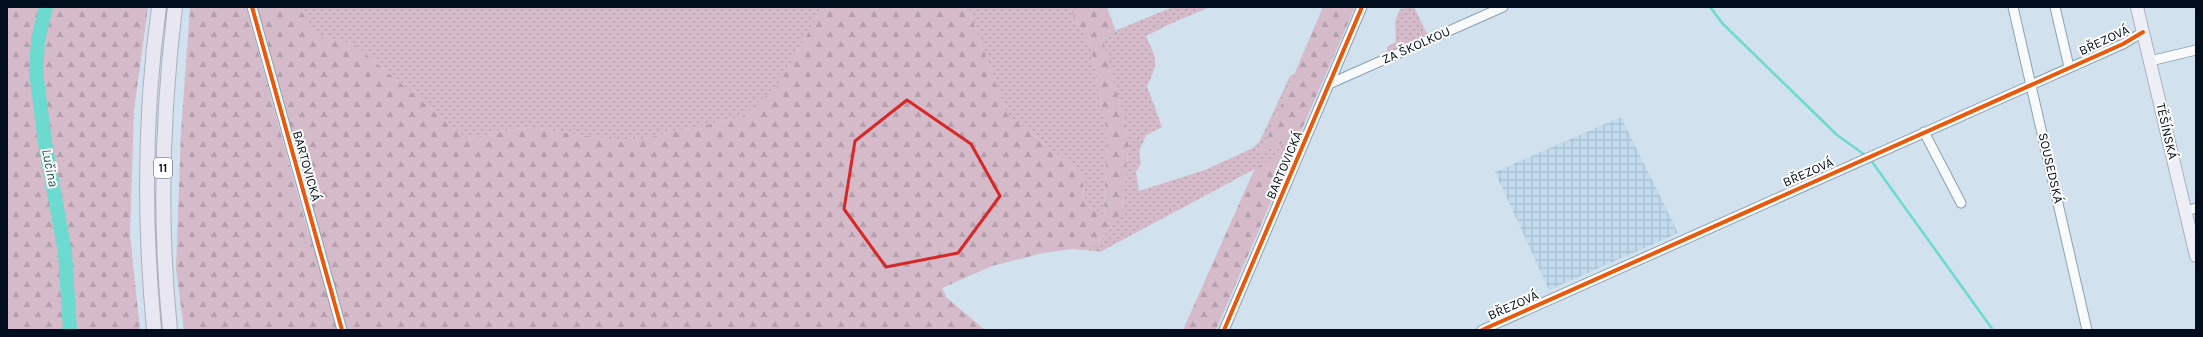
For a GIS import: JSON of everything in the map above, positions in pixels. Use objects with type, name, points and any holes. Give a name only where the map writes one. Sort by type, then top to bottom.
[{"type":"highway","name":"11","points":[[154,330],[147,238],[146,182],[150,87],[159,7]]},
{"type":"highway","name":"11","points":[[170,330],[166,287],[163,190],[166,88],[175,7]]},
{"type":"main road","name":"TĚŠÍNSKÁ","points":[[2137,7],[2150,61],[2191,209],[2196,256]]},
{"type":"street","name":"BARTOVICKÁ","points":[[252,7],[342,330]]},
{"type":"street","name":"BARTOVICKÁ","points":[[1224,330],[1362,7]]},
{"type":"street","name":"ZA ŠKOLKOU","points":[[1329,84],[1503,7]]},
{"type":"street","name":"SOUSEDSKÁ","points":[[2013,7],[2088,330]]},
{"type":"street","points":[[2055,7],[2069,67]]},
{"type":"street","name":"BŘEZOVÁ","points":[[1482,330],[2069,67],[2144,37]]},
{"type":"street","points":[[2150,61],[2196,50]]},
{"type":"street","points":[[1924,132],[1961,203]]},
{"type":"highlighted area","points":[[907,100],[971,144],[1000,196],[958,253],[886,267],[844,209],[855,141]]},
{"type":"shaded area","points":[[1621,117],[1678,233],[1549,290],[1495,172]]},
{"type":"green space","points":[[7,7],[148,7],[134,110],[130,235],[140,330],[7,330]]},
{"type":"green space","points":[[190,7],[246,7],[309,235],[318,230],[252,7],[299,7],[316,35],[355,45],[467,139],[525,127],[628,142],[742,117],[778,85],[820,12],[820,7],[968,7],[1007,114],[1082,174],[1085,205],[1104,216],[1107,134],[1091,48],[1069,7],[1107,7],[1117,34],[1103,39],[1129,141],[1122,212],[1097,244],[1086,250],[1071,249],[1043,253],[992,266],[942,288],[947,298],[985,330],[184,330],[176,269],[181,132]]},
{"type":"green space","points":[[299,7],[820,7],[820,12],[778,85],[742,117],[628,142],[525,127],[467,139],[355,45],[316,35]]},
{"type":"green space","points":[[968,7],[1069,7],[1091,48],[1107,134],[1104,216],[1085,205],[1082,174],[1007,114]]},
{"type":"green space","points":[[1173,7],[1210,7],[1146,36],[1155,61],[1155,66],[1147,86],[1162,127],[1146,135],[1139,152],[1141,164],[1136,172],[1139,191],[1205,170],[1253,148],[1260,141],[1290,76],[1294,74],[1261,152],[1299,136],[1294,148],[1100,252],[1086,250],[1099,242],[1122,212],[1129,141],[1103,39],[1117,34],[1117,30]]},
{"type":"green space","points":[[1323,7],[1355,7],[1299,136],[1261,152]]},
{"type":"green space","points":[[1414,7],[1428,36],[1387,55],[1387,47],[1396,42],[1395,22],[1400,9]]},
{"type":"green space","points":[[1294,148],[1216,330],[1183,330],[1255,168]]},
{"type":"waterway","name":"Lučina","points":[[46,7],[38,40],[36,72],[45,142],[65,253],[70,330]]},
{"type":"waterway","points":[[1710,7],[1723,24],[1837,135],[1865,155]]},
{"type":"waterway","points":[[1870,159],[1993,330]]},
{"type":"waterway","points":[[61,330],[69,326]]},
{"type":"cycle path","points":[[252,7],[342,330]]},
{"type":"cycle path","points":[[1224,330],[1362,7]]},
{"type":"cycle path","points":[[1482,330],[2123,44],[2143,32]]}]
